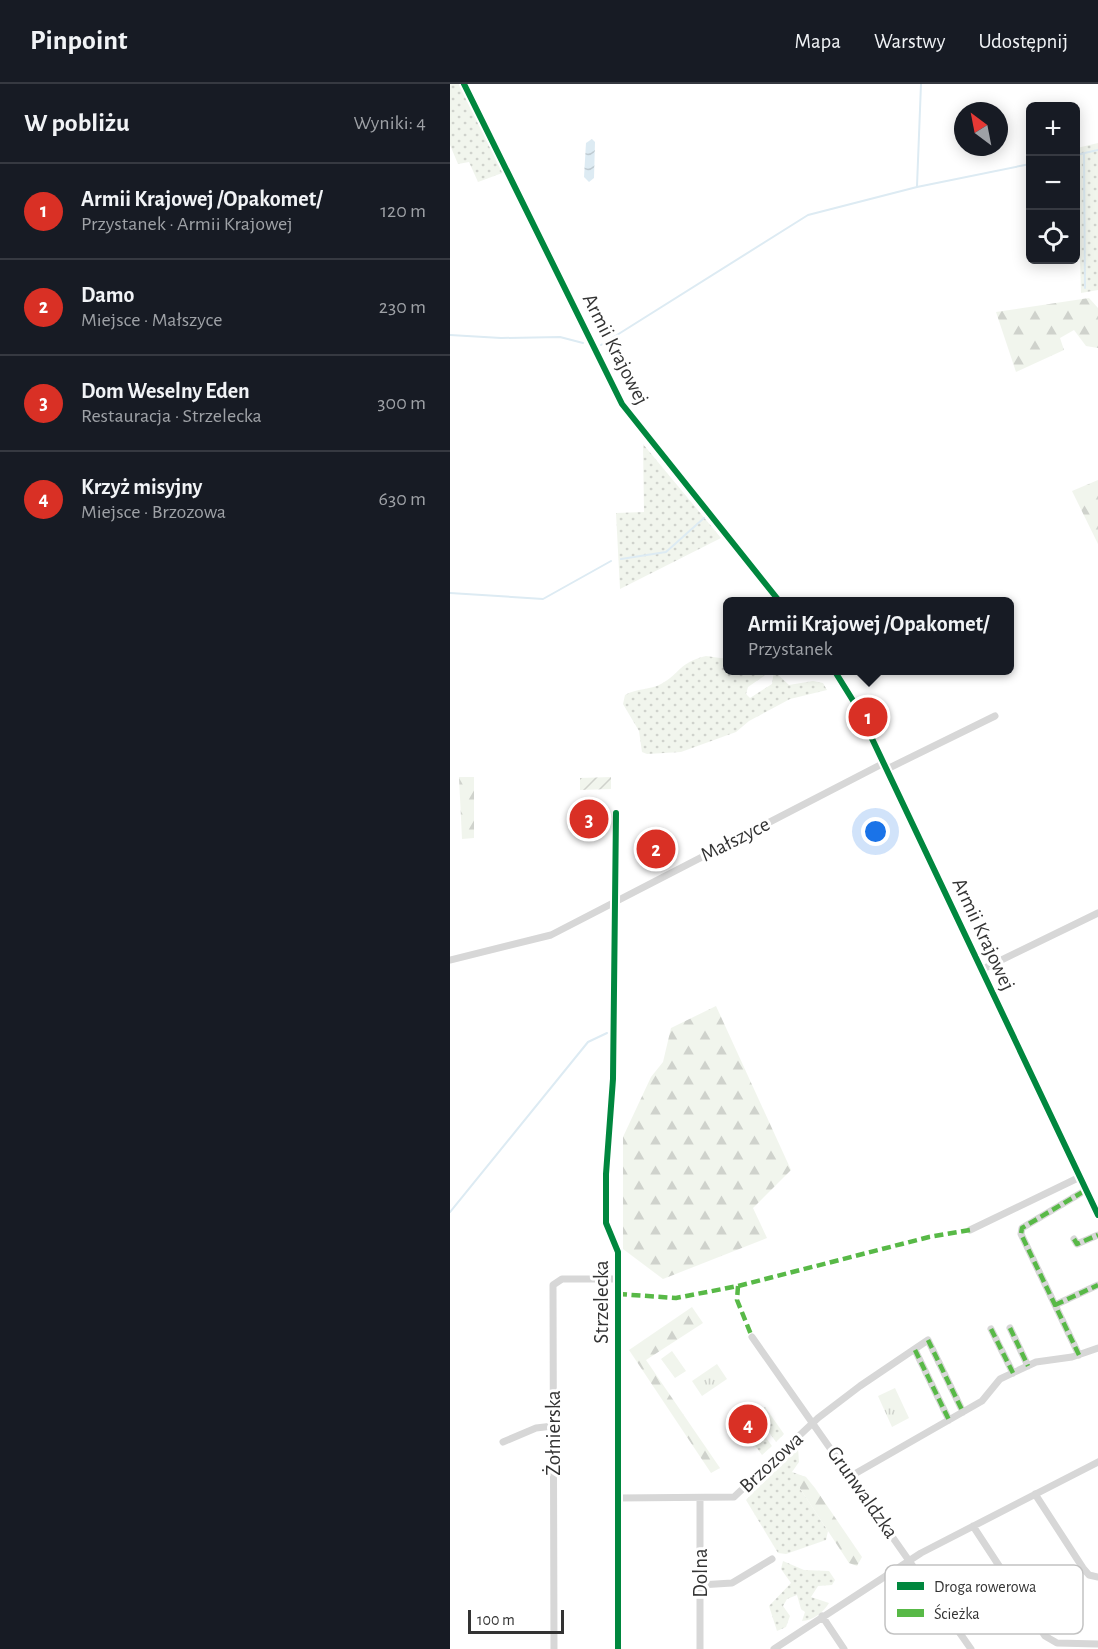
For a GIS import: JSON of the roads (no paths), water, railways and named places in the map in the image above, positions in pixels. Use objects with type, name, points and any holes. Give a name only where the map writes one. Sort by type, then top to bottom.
[{"type":"street","name":"Armii Krajowej","points":[[464,84],[622,404],[776,597]]},
{"type":"street","name":"Armii Krajowej","points":[[837,675],[852,697],[1098,1215]]},
{"type":"street","name":"Małszyce","points":[[450,960],[539,939],[885,766],[995,716]]},
{"type":"street","name":"Strzelecka","points":[[616,813],[612,1116],[606,1174],[606,1223],[618,1252],[618,1649]]},
{"type":"street","points":[[983,969],[1098,913]]},
{"type":"street","points":[[970,1230],[1080,1177]]},
{"type":"street","points":[[1079,1355],[1021,1234],[1022,1228],[1086,1190]]},
{"type":"street","points":[[1074,1239],[1077,1244],[1098,1236]]},
{"type":"street","name":"Żołnierska","points":[[554,1649],[553,1285],[562,1279],[618,1278]]},
{"type":"street","points":[[1055,1305],[1098,1285]]},
{"type":"street","points":[[1010,1328],[1028,1365]]},
{"type":"street","points":[[991,1329],[1012,1373]]},
{"type":"street","name":"Grunwaldzka","points":[[752,1337],[758,1349],[814,1422],[913,1565]]},
{"type":"street","name":"Brzozowa","points":[[618,1498],[734,1497],[814,1422],[860,1386],[928,1340],[963,1412]]},
{"type":"street","points":[[851,1476],[982,1401],[1000,1379],[1028,1365],[1079,1355],[1098,1348]]},
{"type":"street","points":[[915,1350],[949,1420]]},
{"type":"street","points":[[503,1442],[536,1428],[553,1426]]},
{"type":"street","points":[[902,1565],[1098,1461]]},
{"type":"street","points":[[1035,1494],[1081,1565]]},
{"type":"street","name":"Dolna","points":[[700,1498],[700,1649]]},
{"type":"street","points":[[973,1526],[999,1565]]},
{"type":"street","points":[[700,1585],[732,1583],[772,1559]]},
{"type":"street","points":[[1083,1568],[1089,1575],[1098,1577]]},
{"type":"street","points":[[774,1649],[885,1576]]},
{"type":"street","points":[[822,1616],[843,1649]]},
{"type":"street","name":"Grunwaldzka","points":[[961,1634],[971,1649]]},
{"type":"street","points":[[1044,1634],[1057,1643],[1098,1644]]},
{"type":"water","points":[[592,139],[595,142],[594,178],[589,182],[584,177],[586,143]]},
{"type":"waterway","points":[[917,186],[921,84]]},
{"type":"waterway","points":[[1080,154],[1098,150]]},
{"type":"waterway","points":[[1084,153],[1085,288]]},
{"type":"waterway","points":[[601,345],[808,215],[917,187],[1026,165]]},
{"type":"waterway","points":[[450,335],[501,338],[560,337],[583,343]]},
{"type":"waterway","points":[[621,559],[666,552],[704,518]]},
{"type":"waterway","points":[[450,593],[543,599],[611,561]]},
{"type":"waterway","points":[[450,1212],[588,1042],[607,1033]]},
{"type":"place","name":"Armii Krajowej /Opakomet/","points":[[868,717]]},
{"type":"place","name":"Dom Weselny Eden","points":[[589,819]]},
{"type":"place","name":"Damo","points":[[656,849]]},
{"type":"place","name":"Krzyż misyjny","points":[[748,1424]]}]
